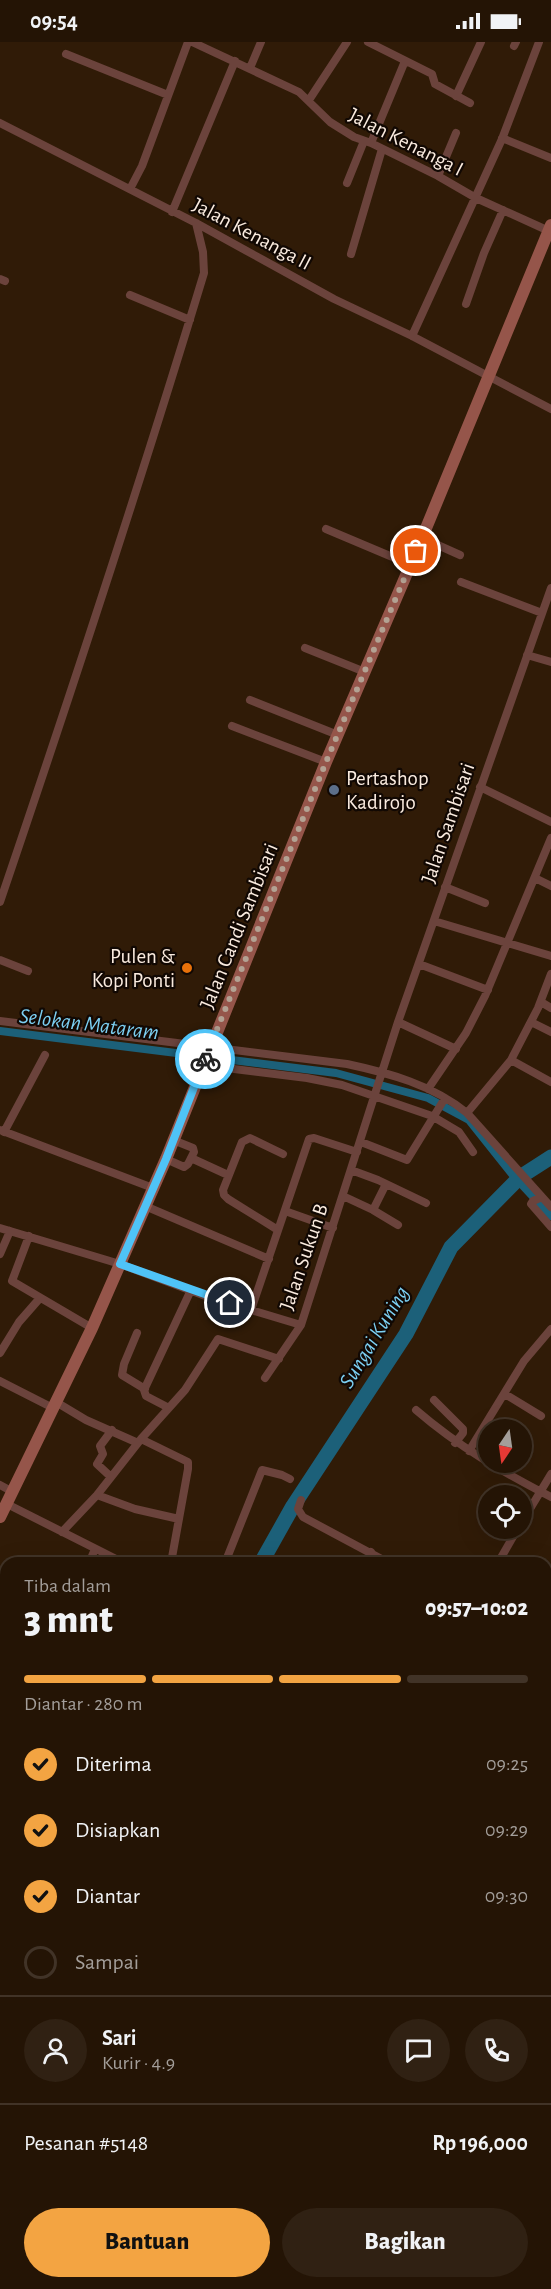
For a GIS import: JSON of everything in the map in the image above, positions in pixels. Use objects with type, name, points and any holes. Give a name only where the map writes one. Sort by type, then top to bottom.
[{"type":"street","name":"Jalan Kenanga I","points":[[190,42],[299,92],[337,128],[438,176],[476,198],[550,228]]},
{"type":"street","points":[[130,189],[142,166],[190,42]]},
{"type":"street","points":[[250,68],[261,42]]},
{"type":"street","points":[[309,99],[347,42]]},
{"type":"street","points":[[368,42],[432,74],[435,77],[435,84],[471,103]]},
{"type":"street","points":[[456,96],[481,42]]},
{"type":"street","points":[[412,336],[502,138],[539,42]]},
{"type":"street","points":[[66,54],[168,95]]},
{"type":"street","points":[[172,212],[235,61]]},
{"type":"street","points":[[346,183],[368,142],[405,62]]},
{"type":"street","name":"Jalan Kenanga II","points":[[0,123],[195,223],[334,299],[412,336],[551,409]]},
{"type":"street","points":[[438,176],[456,133]]},
{"type":"street","points":[[502,138],[551,158]]},
{"type":"street","points":[[351,254],[382,149]]},
{"type":"street","points":[[466,304],[484,253],[503,210]]},
{"type":"street","points":[[0,902],[49,761],[160,419],[204,273],[205,262],[195,223]]},
{"type":"street","name":"Jalan Candi Sambisari","points":[[0,1517],[92,1328],[166,1159],[326,762],[422,538],[550,228]]},
{"type":"street","points":[[130,295],[189,320]]},
{"type":"street","points":[[327,529],[409,564]]},
{"type":"street","points":[[422,538],[460,555]]},
{"type":"street","points":[[461,582],[542,613]]},
{"type":"street","name":"Jalan Sambisari","points":[[381,1074],[551,588]]},
{"type":"street","points":[[305,648],[365,672]]},
{"type":"street","points":[[527,655],[551,662]]},
{"type":"street","points":[[250,700],[338,735]]},
{"type":"street","points":[[232,726],[326,762]]},
{"type":"street","points":[[480,788],[551,822]]},
{"type":"street","points":[[428,1089],[466,1033],[488,990],[551,838]]},
{"type":"street","points":[[535,878],[551,886]]},
{"type":"street","points":[[445,887],[485,903]]},
{"type":"street","points":[[434,921],[507,945],[551,956]]},
{"type":"street","points":[[0,960],[28,971]]},
{"type":"street","points":[[419,964],[488,990]]},
{"type":"street","points":[[467,1113],[511,1060],[531,1022],[551,974]]},
{"type":"street","points":[[540,1002],[551,1008]]},
{"type":"street","points":[[0,1021],[347,1064],[428,1089],[467,1113],[538,1197],[551,1207]]},
{"type":"street","points":[[398,1022],[456,1049]]},
{"type":"street","points":[[531,1022],[551,1032]]},
{"type":"street","points":[[45,1054],[2,1131],[153,1188]]},
{"type":"street","points":[[511,1060],[551,1082]]},
{"type":"street","points":[[203,1064],[307,1078],[376,1093],[435,1113],[459,1132],[474,1152]]},
{"type":"street","name":"Jalan Sukun B","points":[[0,1228],[120,1264],[191,1290],[301,1325],[381,1074]]},
{"type":"street","points":[[361,1142],[407,1160],[444,1099]]},
{"type":"street","points":[[278,1230],[224,1195],[223,1190],[242,1142],[246,1138],[283,1154]]},
{"type":"street","points":[[251,1310],[309,1139],[314,1138],[357,1152]]},
{"type":"street","points":[[166,1159],[184,1167],[194,1152],[193,1148],[173,1140]]},
{"type":"street","points":[[191,1158],[228,1175]]},
{"type":"street","points":[[351,1170],[426,1203]]},
{"type":"street","points":[[373,1210],[386,1184]]},
{"type":"street","points":[[343,1196],[398,1225]]},
{"type":"street","points":[[538,1197],[533,1206],[551,1227]]},
{"type":"street","points":[[145,1206],[269,1259]]},
{"type":"street","points":[[285,1211],[333,1228]]},
{"type":"street","points":[[0,1254],[10,1231]]},
{"type":"street","points":[[30,1236],[12,1280],[92,1328]]},
{"type":"street","points":[[169,1408],[146,1396],[144,1392],[191,1290]]},
{"type":"street","points":[[0,1353],[19,1322],[40,1298]]},
{"type":"street","points":[[265,1378],[301,1325]]},
{"type":"street","points":[[469,1451],[524,1361],[551,1329]]},
{"type":"street","points":[[137,1333],[122,1373],[125,1378],[145,1389]]},
{"type":"street","points":[[62,1532],[185,1390],[218,1339],[279,1359]]},
{"type":"street","points":[[0,1381],[188,1462],[172,1557]]},
{"type":"street","points":[[505,1394],[541,1416]]},
{"type":"street","points":[[434,1400],[463,1429],[463,1433],[455,1443]]},
{"type":"street","points":[[416,1410],[455,1443],[519,1482],[551,1497]]},
{"type":"street","points":[[111,1477],[97,1464],[103,1454],[100,1447],[112,1430]]},
{"type":"street","points":[[227,1557],[262,1470],[290,1479]]},
{"type":"street","points":[[532,1505],[551,1474]]},
{"type":"street","points":[[0,1485],[13,1492]]},
{"type":"street","points":[[96,1495],[135,1509],[179,1519]]},
{"type":"street","points":[[301,1500],[298,1509],[303,1517],[379,1557]]},
{"type":"street","points":[[7,1504],[112,1557]]},
{"type":"street","points":[[501,1557],[512,1539]]},
{"type":"street","points":[[92,1557],[95,1549]]},
{"type":"street","points":[[368,1557],[371,1552]]},
{"type":"waterway","name":"Selokan Mataram","points":[[0,1031],[336,1073],[428,1098],[469,1120],[512,1174],[551,1216]]},
{"type":"waterway","name":"Sungai Kuning","points":[[264,1557],[293,1506],[406,1334],[451,1247],[520,1177],[551,1157]]},
{"type":"way so far","points":[[205,1059],[326,762],[416,551]]},
{"type":"place","name":"Pertashop Kadirojo","points":[[334,790]]},
{"type":"place","name":"Pulen & Kopi Ponti","points":[[187,968]]},
{"type":"route","points":[[205,1059],[166,1159],[120,1264],[230,1303]]}]
